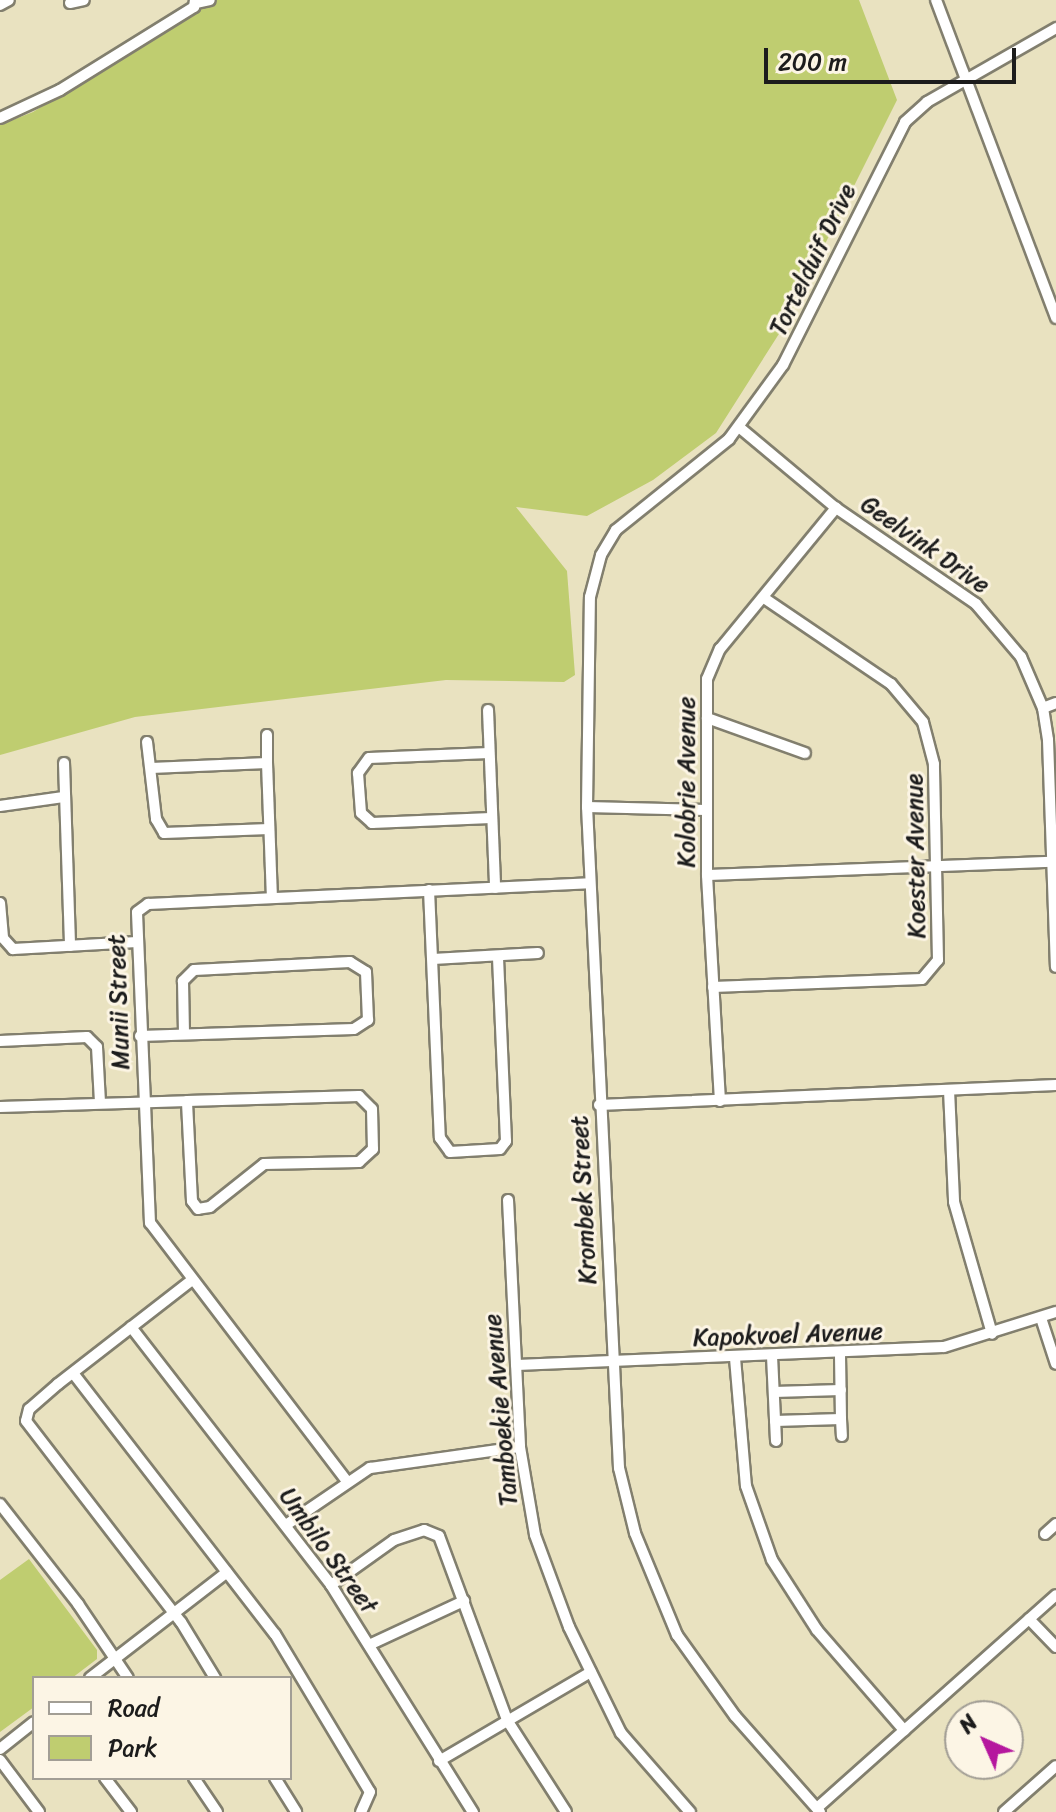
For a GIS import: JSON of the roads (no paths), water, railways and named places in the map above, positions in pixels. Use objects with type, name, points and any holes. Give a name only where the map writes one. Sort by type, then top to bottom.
[{"type":"street","points":[[0,5],[9,0]]},
{"type":"street","points":[[70,3],[84,0]]},
{"type":"street","points":[[0,118],[60,90],[196,2],[210,0]]},
{"type":"street","points":[[936,0],[1056,318]]},
{"type":"street","name":"Tortelduif Drive","points":[[616,530],[739,427],[796,342],[900,130],[919,108],[1056,28]]},
{"type":"street","name":"Geelvink Drive","points":[[739,427],[836,508],[990,616],[1021,657],[1043,708],[1056,967]]},
{"type":"street","name":"Kolobrie Avenue","points":[[720,1101],[707,875],[707,679],[713,659],[836,508]]},
{"type":"street","name":"Krombek Street","points":[[616,530],[601,555],[590,597],[587,807],[613,1426],[624,1493],[663,1607],[712,1688],[818,1810]]},
{"type":"street","name":"Koester Avenue","points":[[713,987],[925,977],[938,960],[932,747],[917,712],[891,684],[764,598]]},
{"type":"street","points":[[1043,708],[1056,703]]},
{"type":"street","points":[[488,710],[495,888]]},
{"type":"street","points":[[707,718],[805,753]]},
{"type":"street","points":[[267,735],[262,763],[272,898]]},
{"type":"street","points":[[147,742],[156,819],[164,833],[269,829]]},
{"type":"street","points":[[489,753],[369,758],[358,773],[361,813],[372,823],[491,818]]},
{"type":"street","points":[[64,763],[70,946]]},
{"type":"street","points":[[151,768],[262,763]]},
{"type":"street","points":[[0,806],[63,797]]},
{"type":"street","points":[[587,807],[706,810]]},
{"type":"street","points":[[707,875],[1053,862]]},
{"type":"street","name":"Munii Street","points":[[346,1480],[150,1223],[142,1102],[136,914],[148,904],[590,883]]},
{"type":"street","points":[[429,890],[440,1138],[446,1149],[456,1152],[500,1149],[506,1139],[498,956]]},
{"type":"street","points":[[0,903],[2,934],[9,947],[137,942]]},
{"type":"street","points":[[433,959],[538,953]]},
{"type":"street","points":[[140,1036],[358,1028],[368,1016],[367,977],[357,964],[194,970],[183,981],[184,1034]]},
{"type":"street","points":[[0,1041],[90,1039],[97,1047],[100,1103]]},
{"type":"street","points":[[599,1105],[1056,1085]]},
{"type":"street","points":[[949,1090],[954,1202],[992,1334]]},
{"type":"street","points":[[0,1107],[100,1103],[142,1102],[363,1097],[372,1109],[373,1149],[359,1162],[264,1164],[210,1207],[198,1209],[192,1201],[187,1101]]},
{"type":"street","name":"Tamboekie Avenue","points":[[508,1200],[520,1447],[538,1545],[591,1672],[624,1737],[690,1812]]},
{"type":"street","points":[[192,1280],[27,1412],[29,1427],[175,1614],[214,1676]]},
{"type":"street","name":"Kapokvoel Avenue","points":[[516,1365],[944,1347],[1056,1312]]},
{"type":"street","points":[[1041,1318],[1056,1364]]},
{"type":"street","name":"Umbilo Street","points":[[131,1327],[331,1585],[473,1812]]},
{"type":"street","points":[[840,1353],[842,1436]]},
{"type":"street","points":[[772,1356],[776,1441]]},
{"type":"street","points":[[735,1358],[746,1486],[772,1560],[817,1630],[904,1730]]},
{"type":"street","points":[[73,1373],[290,1657],[370,1792],[365,1809]]},
{"type":"street","points":[[774,1392],[841,1390]]},
{"type":"street","points":[[775,1421],[841,1419]]},
{"type":"street","points":[[286,1525],[346,1480],[388,1462],[520,1447]]},
{"type":"street","points":[[0,1504],[127,1676]]},
{"type":"street","points":[[1045,1534],[1056,1524]]},
{"type":"street","points":[[331,1585],[387,1544],[428,1530],[440,1537],[507,1720],[566,1812]]},
{"type":"street","points":[[93,1676],[227,1572]]},
{"type":"street","points":[[818,1810],[1056,1595]]},
{"type":"street","points":[[369,1645],[464,1601]]},
{"type":"street","points":[[1029,1619],[1056,1647]]},
{"type":"street","points":[[439,1761],[591,1672]]},
{"type":"street","points":[[0,1749],[32,1724]]},
{"type":"street","points":[[0,1760],[39,1812]]},
{"type":"street","points":[[1004,1812],[1056,1766]]},
{"type":"street","points":[[107,1780],[131,1812]]},
{"type":"street","points":[[195,1780],[217,1812]]},
{"type":"street","points":[[276,1780],[296,1812]]}]
